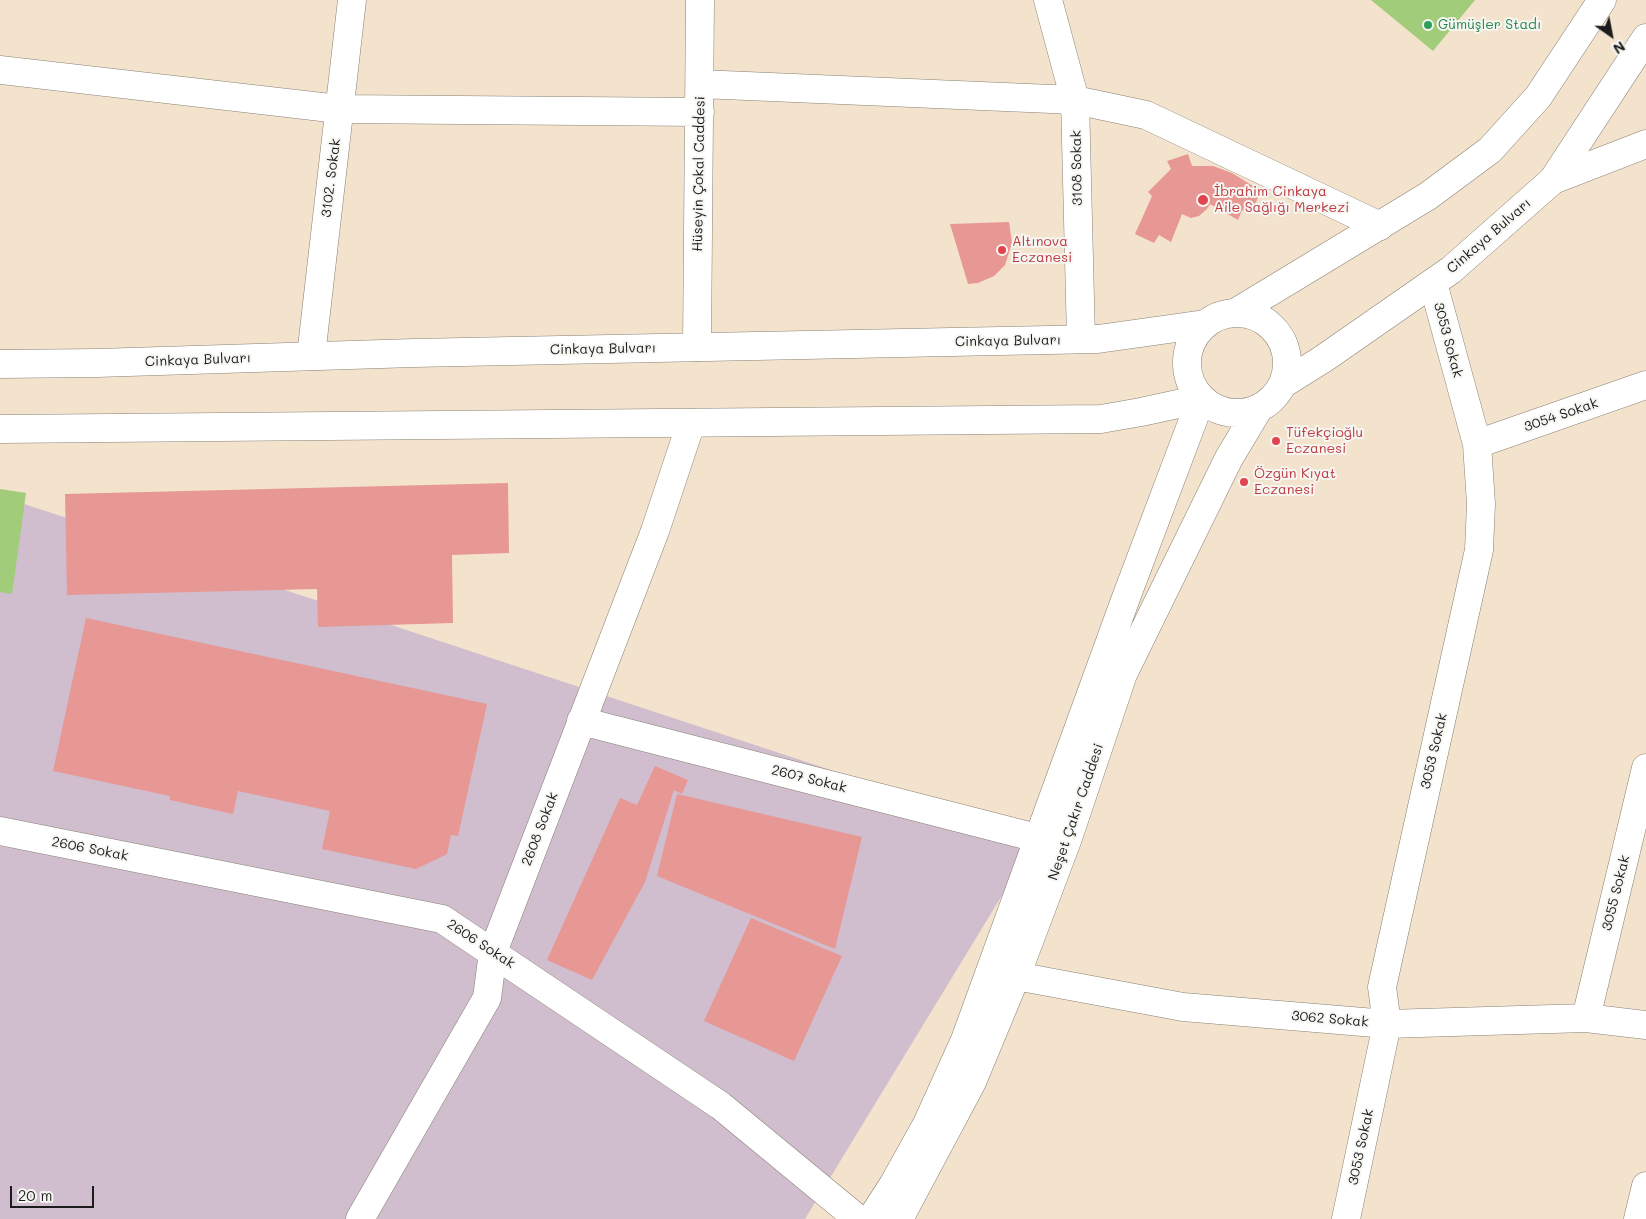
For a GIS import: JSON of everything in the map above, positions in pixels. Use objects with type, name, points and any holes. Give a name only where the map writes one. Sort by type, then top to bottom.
[{"type":"street","name":"3102. Sokak","points":[[311,356],[352,0]]},
{"type":"street","name":"Hüseyin Çokal Caddesi","points":[[697,347],[700,0]]},
{"type":"street","name":"3108 Sokak","points":[[1048,0],[1075,100],[1082,339]]},
{"type":"street","points":[[1235,313],[1252,316],[1267,323],[1279,335],[1286,351],[1287,368],[1283,384],[1273,398],[1259,408],[1244,413],[1228,413],[1214,408],[1201,399],[1192,388],[1187,360],[1189,347],[1196,334],[1205,324],[1220,316],[1235,313],[1428,196],[1490,150],[1538,97],[1602,0]]},
{"type":"street","name":"Cinkaya Bulvarı","points":[[1283,384],[1323,359],[1451,270],[1553,180],[1646,38]]},
{"type":"street","points":[[0,70],[339,110],[700,112]]},
{"type":"street","points":[[700,84],[1075,100],[1146,115],[1380,226]]},
{"type":"street","points":[[1553,180],[1646,144]]},
{"type":"street","name":"3053 Sokak","points":[[1346,1219],[1386,1024],[1382,987],[1479,550],[1482,504],[1477,444],[1433,283]]},
{"type":"street","name":"Cinkaya Bulvarı","points":[[0,364],[1098,339],[1205,324]]},
{"type":"street","name":"3054 Sokak","points":[[1477,444],[1646,385]]},
{"type":"street","points":[[0,429],[1101,419],[1201,399]]},
{"type":"street","name":"Neşet Çakır Caddesi","points":[[871,1219],[893,1185],[927,1124],[965,1040],[1201,399]]},
{"type":"street","name":"Neşet Çakır Caddesi","points":[[898,1219],[972,1082],[1016,976],[1068,838],[1123,674],[1230,458],[1259,408]]},
{"type":"street","name":"2608 Sokak","points":[[360,1219],[487,998],[493,952],[655,531],[691,423]]},
{"type":"street","name":"2607 Sokak","points":[[581,720],[1038,838]]},
{"type":"street","name":"3055 Sokak","points":[[1586,1018],[1646,768]]},
{"type":"street","name":"2606 Sokak","points":[[0,831],[442,919],[721,1106],[858,1219]]},
{"type":"street","name":"3062 Sokak","points":[[1016,976],[1183,1006],[1386,1024],[1586,1018],[1646,1025]]},
{"type":"street","points":[[1638,1219],[1646,1186]]},
{"type":"shaded area","points":[[0,496],[1037,838],[805,1219],[0,1219]]},
{"type":"green space","name":"Gümüşler Stadı","points":[[1371,0],[1475,0],[1433,51]]},
{"type":"green space","points":[[0,489],[26,493],[12,594],[0,592]]},
{"type":"building","name":"İbrahim Cinkaya Aile Sağlığı Merkezi","points":[[1188,154],[1192,166],[1213,166],[1232,173],[1261,191],[1251,213],[1242,210],[1238,220],[1210,204],[1199,216],[1191,218],[1182,214],[1171,242],[1159,235],[1154,243],[1135,234],[1152,196],[1148,192],[1171,169],[1167,161]]},
{"type":"building","points":[[1009,222],[1012,243],[1005,265],[994,276],[978,283],[968,284],[950,224]]},
{"type":"building","points":[[508,483],[509,553],[452,555],[453,623],[318,627],[317,589],[67,595],[65,494]]},
{"type":"building","points":[[86,618],[487,704],[458,836],[451,835],[447,854],[416,869],[322,849],[330,811],[238,791],[233,814],[170,800],[170,796],[53,771]]},
{"type":"building","points":[[655,766],[688,780],[682,794],[674,790],[645,882],[592,980],[547,960],[620,798],[637,805]]},
{"type":"building","points":[[677,794],[862,837],[835,949],[657,876]]},
{"type":"building","points":[[751,918],[842,956],[794,1061],[704,1021]]},
{"type":"place","name":"Gümüşler Stadı","points":[[1428,25]]},
{"type":"place","name":"İbrahim Cinkaya Aile Sağlığı Merkezi","points":[[1203,200]]},
{"type":"place","name":"Altınova Eczanesi","points":[[1002,250]]},
{"type":"place","name":"Tüfekçioğlu Eczanesi","points":[[1276,441]]},
{"type":"place","name":"Özgün Kıyat Eczanesi","points":[[1244,482]]}]
